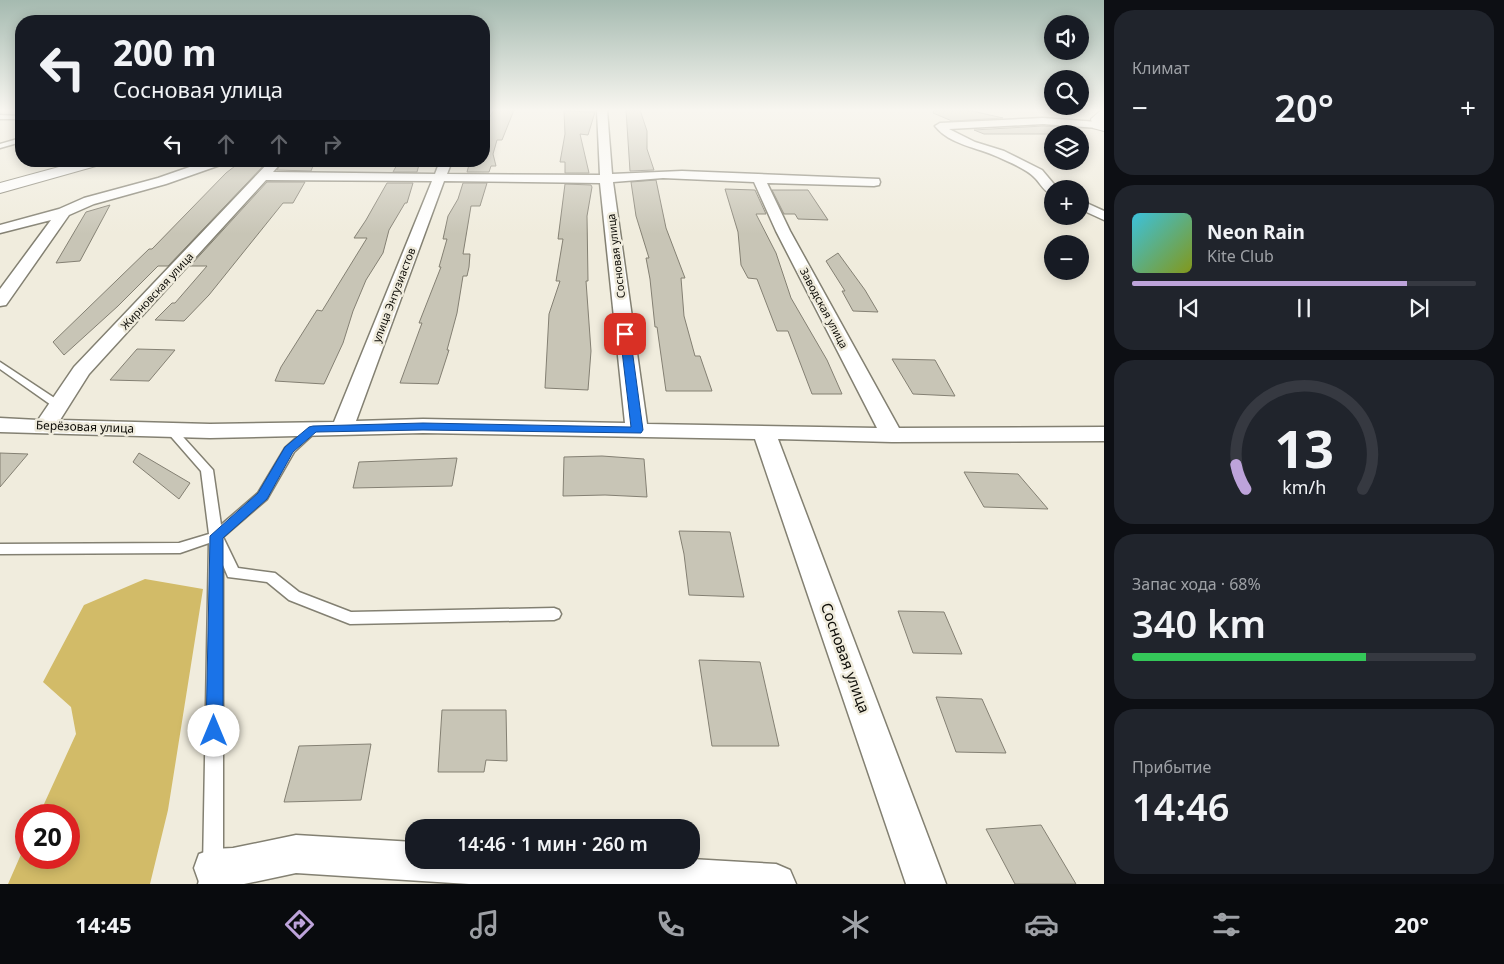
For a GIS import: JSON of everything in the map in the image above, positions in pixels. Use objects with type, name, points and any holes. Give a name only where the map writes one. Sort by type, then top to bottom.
[{"type":"main road","points":[[0,188],[76,167]]},
{"type":"street","name":"Сосновая улица","points":[[604,151],[606,179],[637,430]]},
{"type":"street","points":[[994,151],[1038,172],[1044,180]]},
{"type":"street","points":[[0,229],[64,212],[88,201],[162,181],[202,167]]},
{"type":"street","name":"Жирновская улица","points":[[45,426],[81,371],[272,167]]},
{"type":"street","name":"улица Энтузиастов","points":[[342,428],[444,167]]},
{"type":"street","points":[[265,176],[606,179],[632,175],[730,176],[760,180],[874,182]]},
{"type":"street","name":"Заводская улица","points":[[760,180],[782,231],[892,435]]},
{"type":"street","points":[[1089,208],[1104,216]]},
{"type":"street","points":[[0,301],[64,212]]},
{"type":"street","name":"Берёзовая улица","points":[[0,425],[210,431],[423,426],[892,435],[1104,434]]},
{"type":"street","name":"Сосновая улица","points":[[764,432],[926,884]]},
{"type":"street","points":[[210,876],[233,868],[296,854],[776,884]]},
{"type":"lane","points":[[0,365],[58,406]]},
{"type":"lane","points":[[0,550],[180,548],[216,536],[263,496],[289,450],[313,429]]},
{"type":"lane","points":[[171,430],[206,470],[216,536],[210,876]]},
{"type":"lane","points":[[216,536],[233,573],[270,577],[294,596],[350,618],[554,614]]},
{"type":"shaded area","points":[[145,579],[203,589],[168,810],[150,884],[8,884],[15,868],[80,869],[80,804],[44,804],[76,734],[71,707],[43,682],[84,605]]},
{"type":"building","points":[[490,151],[494,151],[496,166],[491,166],[489,172],[467,172],[468,167],[490,167]]},
{"type":"building","points":[[562,151],[584,151],[589,173],[565,173],[565,162],[560,162]]},
{"type":"building","points":[[629,151],[648,151],[654,170],[630,171]]},
{"type":"building","points":[[234,167],[262,167],[168,266],[158,266],[118,306],[64,355],[53,342],[149,249],[152,249]]},
{"type":"building","points":[[279,167],[313,167],[311,171],[277,170]]},
{"type":"building","points":[[396,167],[418,167],[417,172],[393,172]]},
{"type":"building","points":[[656,180],[666,228],[685,278],[681,278],[684,316],[695,356],[700,356],[712,391],[666,391],[646,258],[649,258],[636,216],[631,182]]},
{"type":"building","points":[[267,182],[305,182],[293,203],[283,203],[209,295],[184,321],[155,320],[172,303],[175,303],[207,266],[190,266]]},
{"type":"building","points":[[387,183],[413,183],[407,203],[405,203],[389,230],[383,253],[366,280],[353,311],[343,343],[324,384],[275,381],[281,367],[317,310],[322,311],[367,238],[354,238]]},
{"type":"building","points":[[463,183],[487,183],[480,206],[471,206],[463,254],[470,254],[469,267],[467,276],[463,276],[457,313],[447,350],[449,350],[438,384],[400,383],[422,323],[419,323],[441,267],[439,267],[447,239],[443,239],[448,216],[458,199]]},
{"type":"building","points":[[565,184],[591,185],[592,187],[587,216],[588,281],[586,281],[591,351],[588,390],[545,388],[549,314],[560,281],[556,281],[563,239],[558,239]]},
{"type":"building","points":[[725,189],[755,190],[766,214],[756,214],[776,253],[791,298],[827,360],[842,394],[812,394],[788,331],[777,331],[757,279],[748,278],[741,265],[738,232]]},
{"type":"building","points":[[772,190],[808,190],[828,220],[798,219],[795,214],[784,214]]},
{"type":"building","points":[[110,205],[80,261],[56,263],[86,212]]},
{"type":"building","points":[[838,253],[865,290],[878,312],[853,311],[842,291],[845,291],[826,261]]},
{"type":"building","points":[[137,349],[175,350],[149,381],[110,380]]},
{"type":"building","points":[[892,359],[935,360],[955,396],[913,394]]},
{"type":"building","points":[[0,453],[28,454],[0,487]]},
{"type":"building","points":[[139,453],[190,483],[179,499],[133,462]]},
{"type":"building","points":[[602,456],[644,459],[647,497],[563,496],[564,457]]},
{"type":"building","points":[[457,458],[452,486],[353,488],[359,462]]},
{"type":"building","points":[[964,472],[1018,474],[1048,509],[984,507]]},
{"type":"building","points":[[679,531],[730,532],[744,597],[689,595]]},
{"type":"building","points":[[898,611],[944,612],[962,654],[913,653]]},
{"type":"building","points":[[699,660],[760,662],[779,746],[712,746]]},
{"type":"building","points":[[936,697],[982,699],[1006,753],[956,752]]},
{"type":"building","points":[[442,710],[506,710],[507,761],[486,760],[484,772],[438,772]]},
{"type":"building","points":[[371,744],[361,800],[284,802],[299,746]]},
{"type":"building","points":[[1041,825],[1076,884],[1015,884],[986,829]]},
{"type":"route","points":[[214,731],[216,536],[263,496],[289,450],[313,429],[423,426],[637,430],[625,334]]}]
